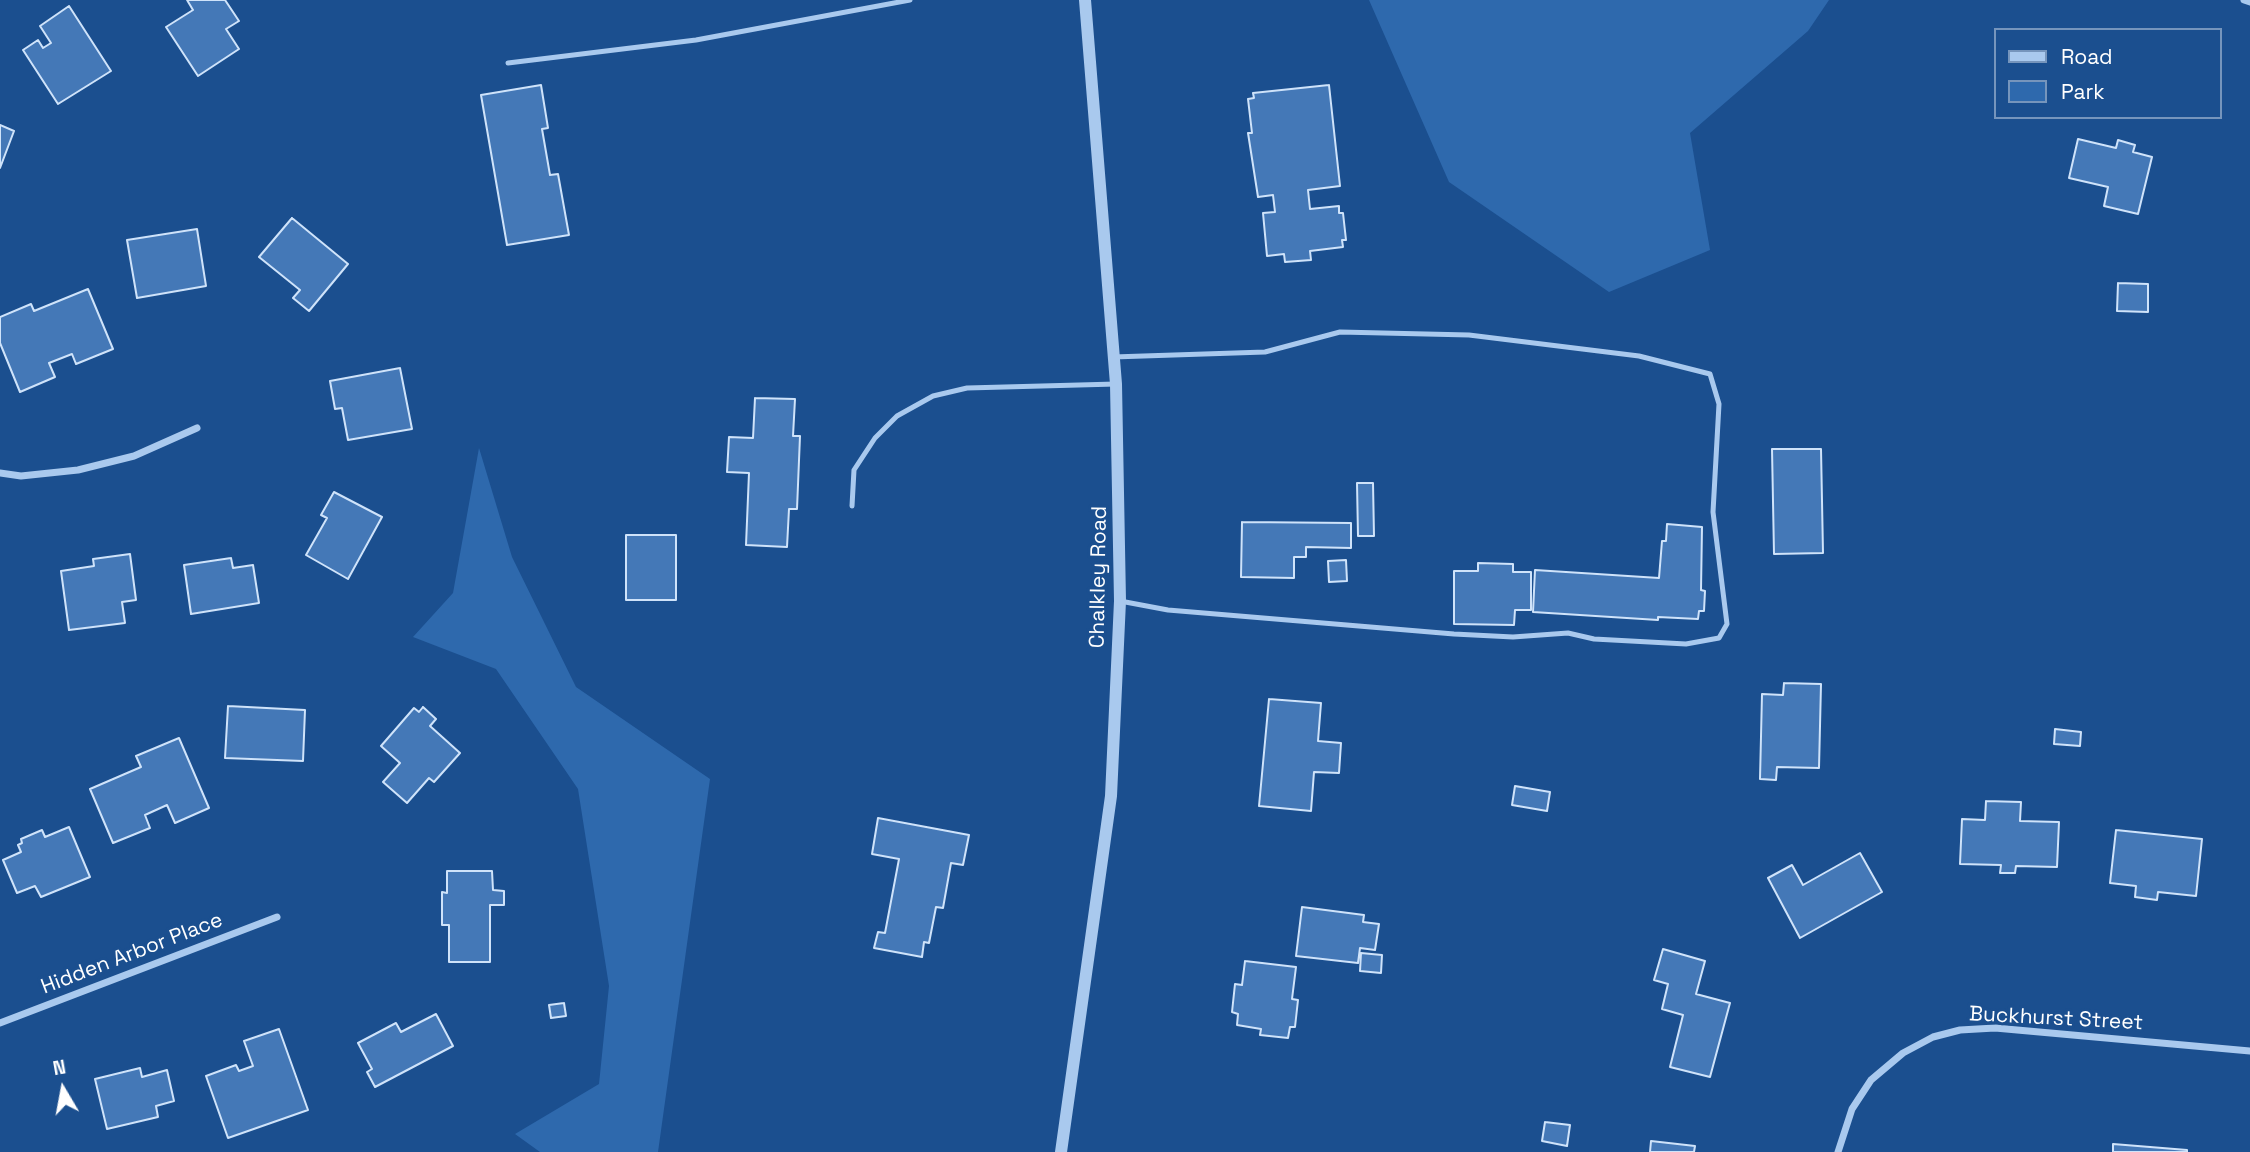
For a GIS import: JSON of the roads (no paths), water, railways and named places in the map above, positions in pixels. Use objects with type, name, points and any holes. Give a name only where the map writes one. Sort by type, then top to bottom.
[{"type":"street","name":"Chalkley Road","points":[[1061,1152],[1111,796],[1120,601],[1116,384],[1084,0]]},
{"type":"street","points":[[2244,0],[2250,2]]},
{"type":"street","points":[[0,473],[21,476],[78,470],[134,456],[197,428]]},
{"type":"street","name":"Hidden Arbor Place","points":[[0,1023],[277,917]]},
{"type":"street","name":"Buckhurst Street","points":[[1838,1152],[1852,1109],[1871,1080],[1903,1053],[1933,1037],[1960,1030],[1995,1028],[2250,1051]]},
{"type":"lane","points":[[508,63],[696,40],[910,0]]},
{"type":"lane","points":[[1113,357],[1265,352],[1340,332],[1469,335],[1639,356],[1710,374],[1719,404],[1713,512],[1727,624],[1719,638],[1686,645],[1594,639],[1568,633],[1513,637],[1454,634],[1168,610],[1120,601]]},
{"type":"lane","points":[[852,506],[854,470],[875,438],[897,416],[933,396],[967,388],[1116,384]]}]
